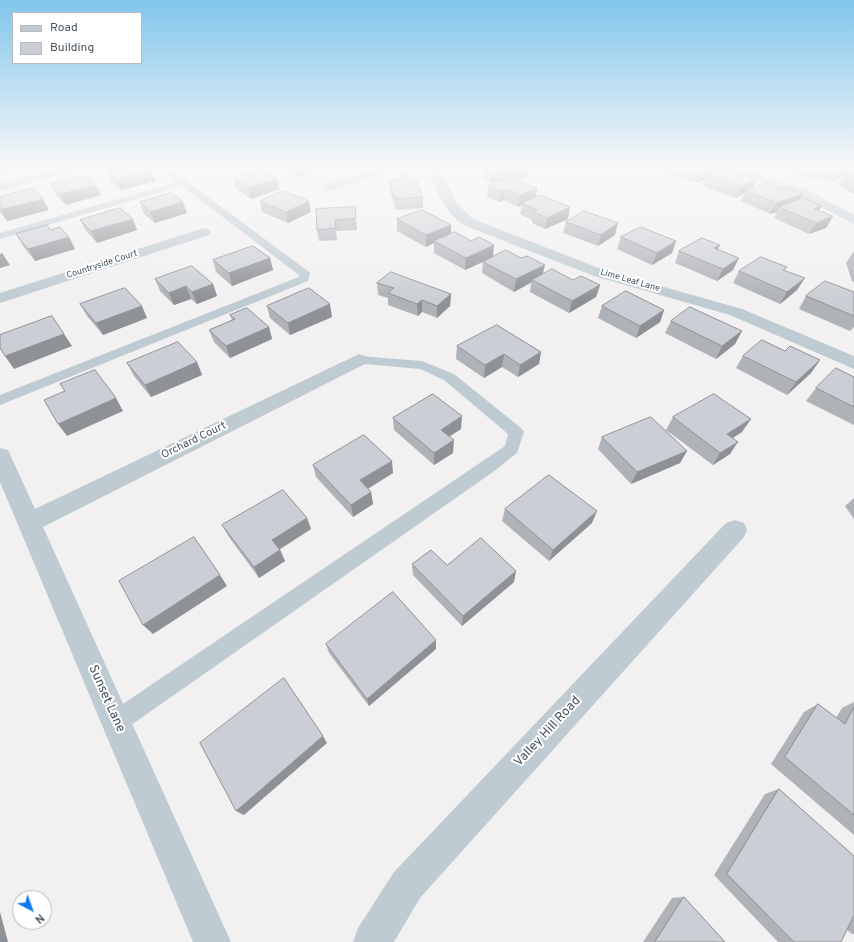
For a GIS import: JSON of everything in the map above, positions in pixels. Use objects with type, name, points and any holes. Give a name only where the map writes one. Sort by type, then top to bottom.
[{"type":"street","name":"Lime Leaf Lane","points":[[455,212],[459,217],[468,222],[599,273],[736,312],[854,363]]},
{"type":"street","points":[[839,212],[854,220]]},
{"type":"street","name":"Countryside Court","points":[[0,298],[204,232]]},
{"type":"street","name":"Orchard Court","points":[[30,522],[359,360]]},
{"type":"street","name":"Sunset Lane","points":[[0,456],[212,942]]},
{"type":"street","name":"Valley Hill Road","points":[[372,942],[407,885],[735,530]]},
{"type":"lane","points":[[0,236],[83,212]]},
{"type":"lane","points":[[0,400],[304,279],[305,274],[223,212]]},
{"type":"lane","points":[[116,722],[488,468],[512,449],[516,432],[449,377],[422,365],[359,360]]},
{"type":"building","points":[[107,212],[125,212],[133,219],[91,231],[80,220]]},
{"type":"building","points":[[316,212],[355,212],[356,218],[335,220],[336,228],[317,230]]},
{"type":"building","points":[[417,212],[426,212],[451,225],[426,235],[397,219]]},
{"type":"building","points":[[534,212],[560,212],[547,218]]},
{"type":"building","points":[[582,212],[587,212],[618,223],[601,235],[566,222]]},
{"type":"building","points":[[790,212],[822,212],[833,216],[816,223]]},
{"type":"building","points":[[47,225],[50,230],[60,227],[69,237],[28,249],[16,234]]},
{"type":"building","points":[[641,227],[676,241],[657,253],[621,237]]},
{"type":"building","points":[[455,232],[471,241],[479,237],[494,245],[466,258],[434,241]]},
{"type":"building","points":[[702,238],[720,245],[714,248],[739,258],[723,269],[679,251]]},
{"type":"building","points":[[253,246],[270,258],[229,273],[213,260]]},
{"type":"building","points":[[506,250],[521,258],[527,256],[545,265],[516,279],[483,262]]},
{"type":"building","points":[[761,257],[787,267],[783,270],[805,278],[787,292],[739,271]]},
{"type":"building","points":[[192,266],[213,284],[192,292],[186,286],[169,293],[155,279]]},
{"type":"building","points":[[552,269],[573,280],[581,276],[600,285],[572,301],[532,280]]},
{"type":"building","points":[[391,272],[451,294],[437,306],[422,300],[417,304],[388,293],[394,288],[377,283]]},
{"type":"building","points":[[825,281],[854,292],[854,316],[806,296]]},
{"type":"building","points":[[125,288],[142,306],[96,323],[80,304]]},
{"type":"building","points":[[309,288],[330,304],[288,323],[267,306]]},
{"type":"building","points":[[626,291],[664,310],[640,326],[602,306]]},
{"type":"building","points":[[690,307],[742,331],[722,346],[671,321]]},
{"type":"building","points":[[247,308],[269,327],[226,346],[209,330],[235,319],[230,315]]},
{"type":"building","points":[[52,316],[64,334],[5,356],[0,348],[0,335]]},
{"type":"building","points":[[497,325],[541,352],[520,365],[504,354],[485,365],[457,346]]},
{"type":"building","points":[[762,340],[785,351],[790,346],[820,360],[796,382],[743,356]]},
{"type":"building","points":[[178,342],[197,362],[145,385],[127,363]]},
{"type":"building","points":[[836,368],[854,377],[854,407],[816,388]]},
{"type":"building","points":[[95,370],[116,398],[58,424],[44,400],[65,391],[60,384]]},
{"type":"building","points":[[433,394],[462,416],[441,430],[454,440],[434,453],[393,418]]},
{"type":"building","points":[[714,394],[751,419],[727,434],[738,442],[720,453],[673,417]]},
{"type":"building","points":[[651,417],[687,451],[637,472],[602,437]]},
{"type":"building","points":[[364,435],[392,461],[360,480],[371,492],[351,505],[313,465]]},
{"type":"building","points":[[549,475],[597,511],[553,550],[505,509]]},
{"type":"building","points":[[283,490],[307,518],[272,540],[280,550],[254,567],[222,525]]},
{"type":"building","points":[[194,537],[220,575],[143,625],[119,581]]},
{"type":"building","points":[[481,538],[516,571],[463,616],[412,564],[431,550],[447,565]]},
{"type":"building","points":[[393,592],[436,640],[367,699],[326,644]]},
{"type":"building","points":[[284,678],[323,736],[236,811],[200,743]]},
{"type":"building","points":[[818,704],[845,724],[854,707],[854,815],[785,757]]},
{"type":"building","points":[[779,789],[854,856],[854,917],[841,942],[794,942],[727,874]]},
{"type":"building","points":[[684,897],[725,942],[655,942]]}]
